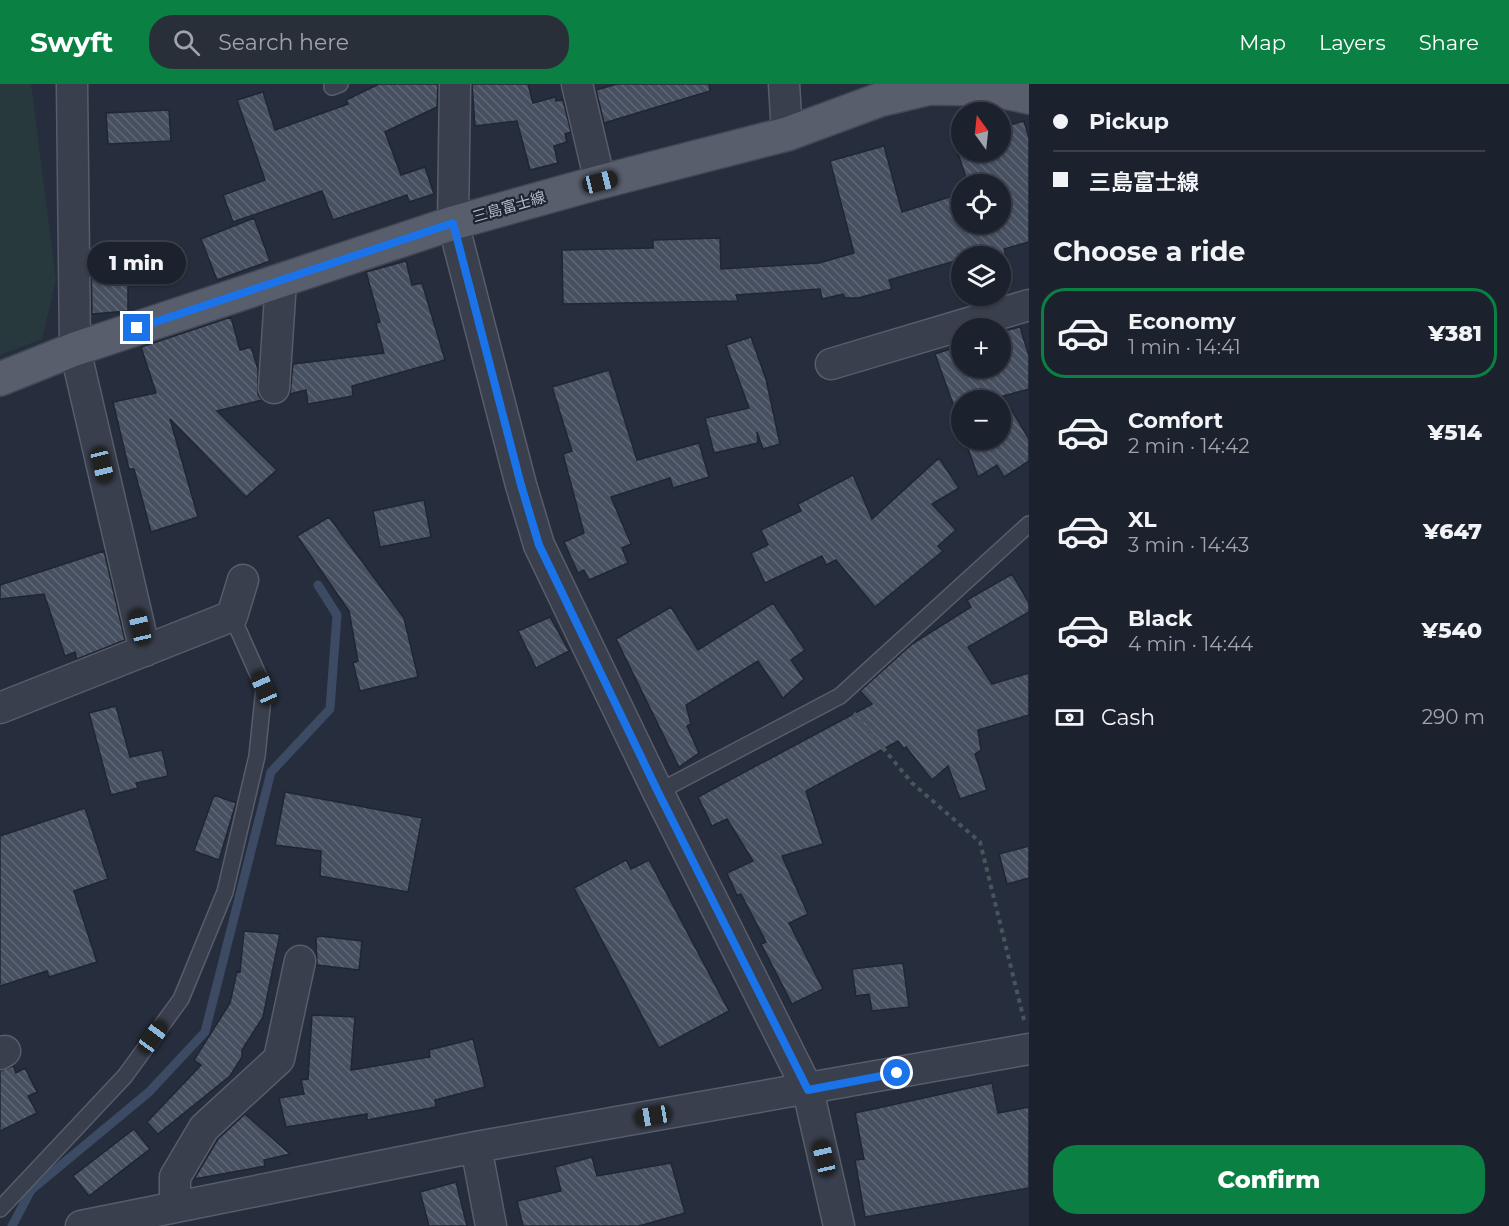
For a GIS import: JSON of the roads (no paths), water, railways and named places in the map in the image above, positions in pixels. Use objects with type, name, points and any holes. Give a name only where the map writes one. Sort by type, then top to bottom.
[{"type":"main road","name":"三島富士線","points":[[0,379],[75,349],[453,223],[787,134],[879,100],[930,86],[990,89],[1029,97]]},
{"type":"street","points":[[72,84],[75,349],[145,651]]},
{"type":"street","points":[[455,84],[453,223],[521,485],[539,545],[658,792],[808,1090],[839,1226]]},
{"type":"street","points":[[577,84],[600,182]]},
{"type":"street","points":[[784,84],[787,134]]},
{"type":"street","points":[[274,388],[281,281]]},
{"type":"street","points":[[831,364],[1029,305]]},
{"type":"street","points":[[0,708],[232,616],[243,580]]},
{"type":"street","points":[[175,1207],[175,1177],[204,1128],[279,1059],[300,962]]},
{"type":"street","points":[[81,1226],[476,1147],[808,1090],[1028,1040]]},
{"type":"street","points":[[476,1147],[491,1226]]},
{"type":"lane","points":[[658,792],[840,696],[1029,524]]},
{"type":"lane","points":[[0,1209],[125,1076],[181,999],[225,892],[258,756],[264,688],[232,616]]},
{"type":"waterway","points":[[12,1226],[31,1190],[149,1092],[205,1032],[271,772],[330,709],[337,615],[318,585]]}]
